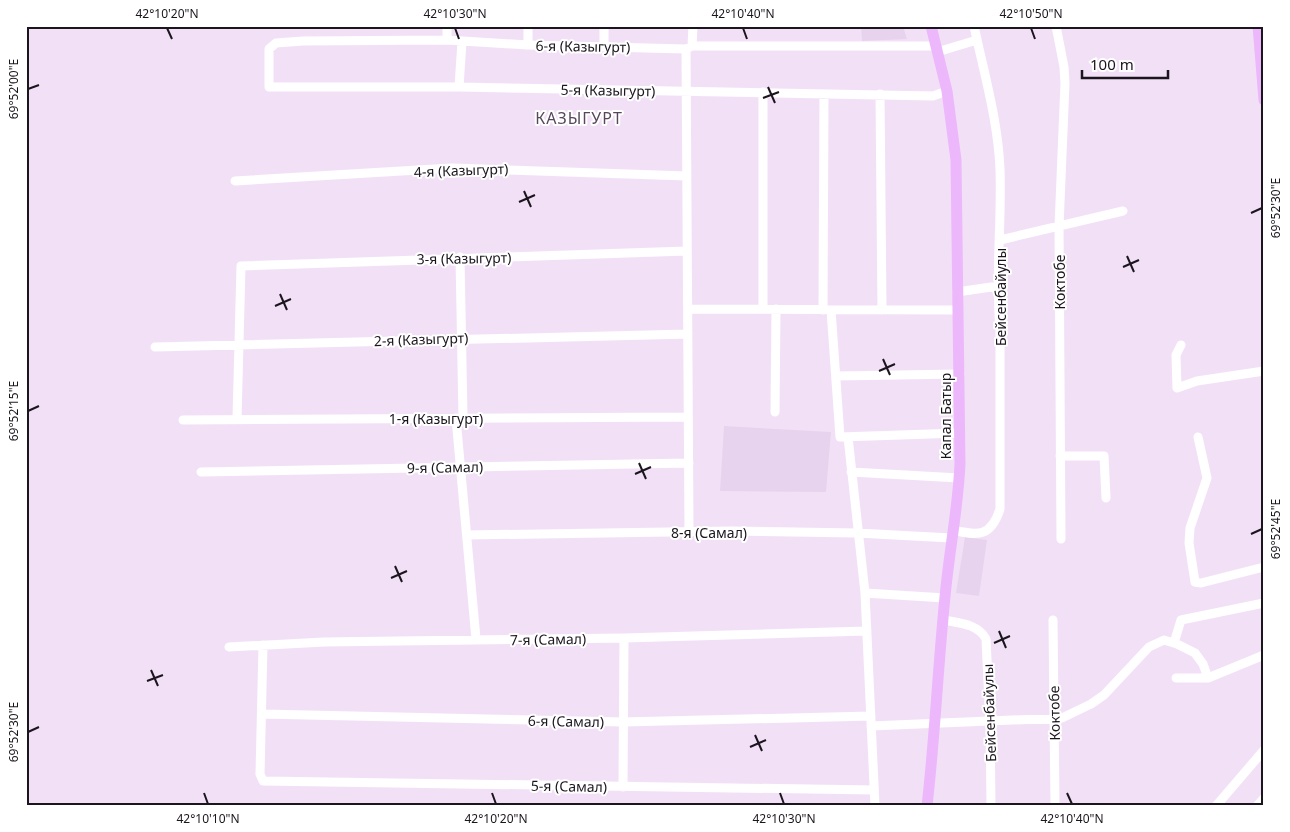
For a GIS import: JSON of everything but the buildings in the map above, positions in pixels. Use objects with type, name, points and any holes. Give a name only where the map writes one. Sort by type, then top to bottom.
[{"type":"main road","name":"Капал Батыр","points":[[927,806],[936,724],[945,598],[960,478],[956,160],[947,91],[931,26]]},
{"type":"main road","points":[[1258,26],[1264,100]]},
{"type":"street","points":[[447,26],[447,40]]},
{"type":"street","points":[[528,26],[528,45]]},
{"type":"street","points":[[604,26],[604,47]]},
{"type":"street","points":[[689,531],[686,92],[689,48],[693,26]]},
{"type":"street","name":"Бейсенбайулы","points":[[952,534],[975,535],[986,531],[996,522],[1000,509],[998,139],[974,26]]},
{"type":"street","name":"Коктобе","points":[[1056,26],[1064,67],[1065,83],[1059,226],[1061,539]]},
{"type":"street","name":"6-я (Казыгурт)","points":[[269,87],[269,49],[276,43],[303,41],[447,40],[604,47],[936,49],[977,40]]},
{"type":"street","points":[[459,87],[462,41]]},
{"type":"street","name":"5-я (Казыгурт)","points":[[269,87],[459,87],[933,96],[947,91]]},
{"type":"street","points":[[762,310],[764,92]]},
{"type":"street","points":[[824,94],[827,310],[844,437],[851,472],[865,593],[875,806]]},
{"type":"street","points":[[880,94],[882,310]]},
{"type":"street","name":"4-я (Казыгурт)","points":[[235,181],[452,168],[687,176]]},
{"type":"street","points":[[1000,240],[1123,212]]},
{"type":"street","name":"3-я (Казыгурт)","points":[[238,344],[241,266],[460,257],[555,257],[687,251]]},
{"type":"street","points":[[460,257],[461,338],[459,418],[461,467],[476,639]]},
{"type":"street","points":[[957,292],[998,286]]},
{"type":"street","points":[[688,309],[957,310]]},
{"type":"street","points":[[775,412],[776,310]]},
{"type":"street","name":"2-я (Казыгурт)","points":[[155,347],[461,338],[688,334]]},
{"type":"street","points":[[237,419],[238,344]]},
{"type":"street","points":[[1181,345],[1176,356],[1177,388],[1197,381],[1264,371]]},
{"type":"street","points":[[836,376],[960,374]]},
{"type":"street","name":"1-я (Казыгурт)","points":[[183,420],[688,417]]},
{"type":"street","points":[[844,437],[960,433]]},
{"type":"street","points":[[1198,437],[1207,478],[1190,528],[1192,574],[1195,582],[1201,583],[1264,567]]},
{"type":"street","points":[[1060,456],[1104,456],[1106,498]]},
{"type":"street","name":"9-я (Самал)","points":[[201,472],[689,463]]},
{"type":"street","points":[[851,472],[960,478]]},
{"type":"street","name":"8-я (Самал)","points":[[468,535],[556,535],[689,531],[952,534]]},
{"type":"street","points":[[865,593],[945,598]]},
{"type":"street","points":[[1208,678],[1198,657],[1174,643],[1181,620],[1264,603]]},
{"type":"street","name":"Бейсенбайулы","points":[[944,620],[976,628],[982,632],[986,639],[991,806]]},
{"type":"street","name":"Коктобе","points":[[1053,620],[1055,806]]},
{"type":"street","name":"7-я (Самал)","points":[[229,647],[476,639],[624,638],[867,631]]},
{"type":"street","points":[[623,787],[624,638]]},
{"type":"street","name":"6-я (Самал)","points":[[262,714],[623,722],[871,721],[936,724],[1054,720],[1074,713],[1104,694],[1154,643],[1164,640],[1174,643]]},
{"type":"street","points":[[262,714],[263,645]]},
{"type":"street","points":[[1176,678],[1208,678],[1264,655]]},
{"type":"street","name":"5-я (Самал)","points":[[262,714],[260,774],[263,781],[874,790]]},
{"type":"street","points":[[1216,806],[1264,750]]},
{"type":"street","points":[[1257,806],[1264,798]]},
{"type":"shaded area","points":[[861,26],[903,26],[907,39],[862,41]]},
{"type":"shaded area","points":[[724,426],[831,432],[826,492],[720,491]]},
{"type":"shaded area","points":[[965,537],[987,540],[979,596],[956,593]]},
{"type":"district","name":"КАЗЫГУРТ","points":[[579,118]]}]
